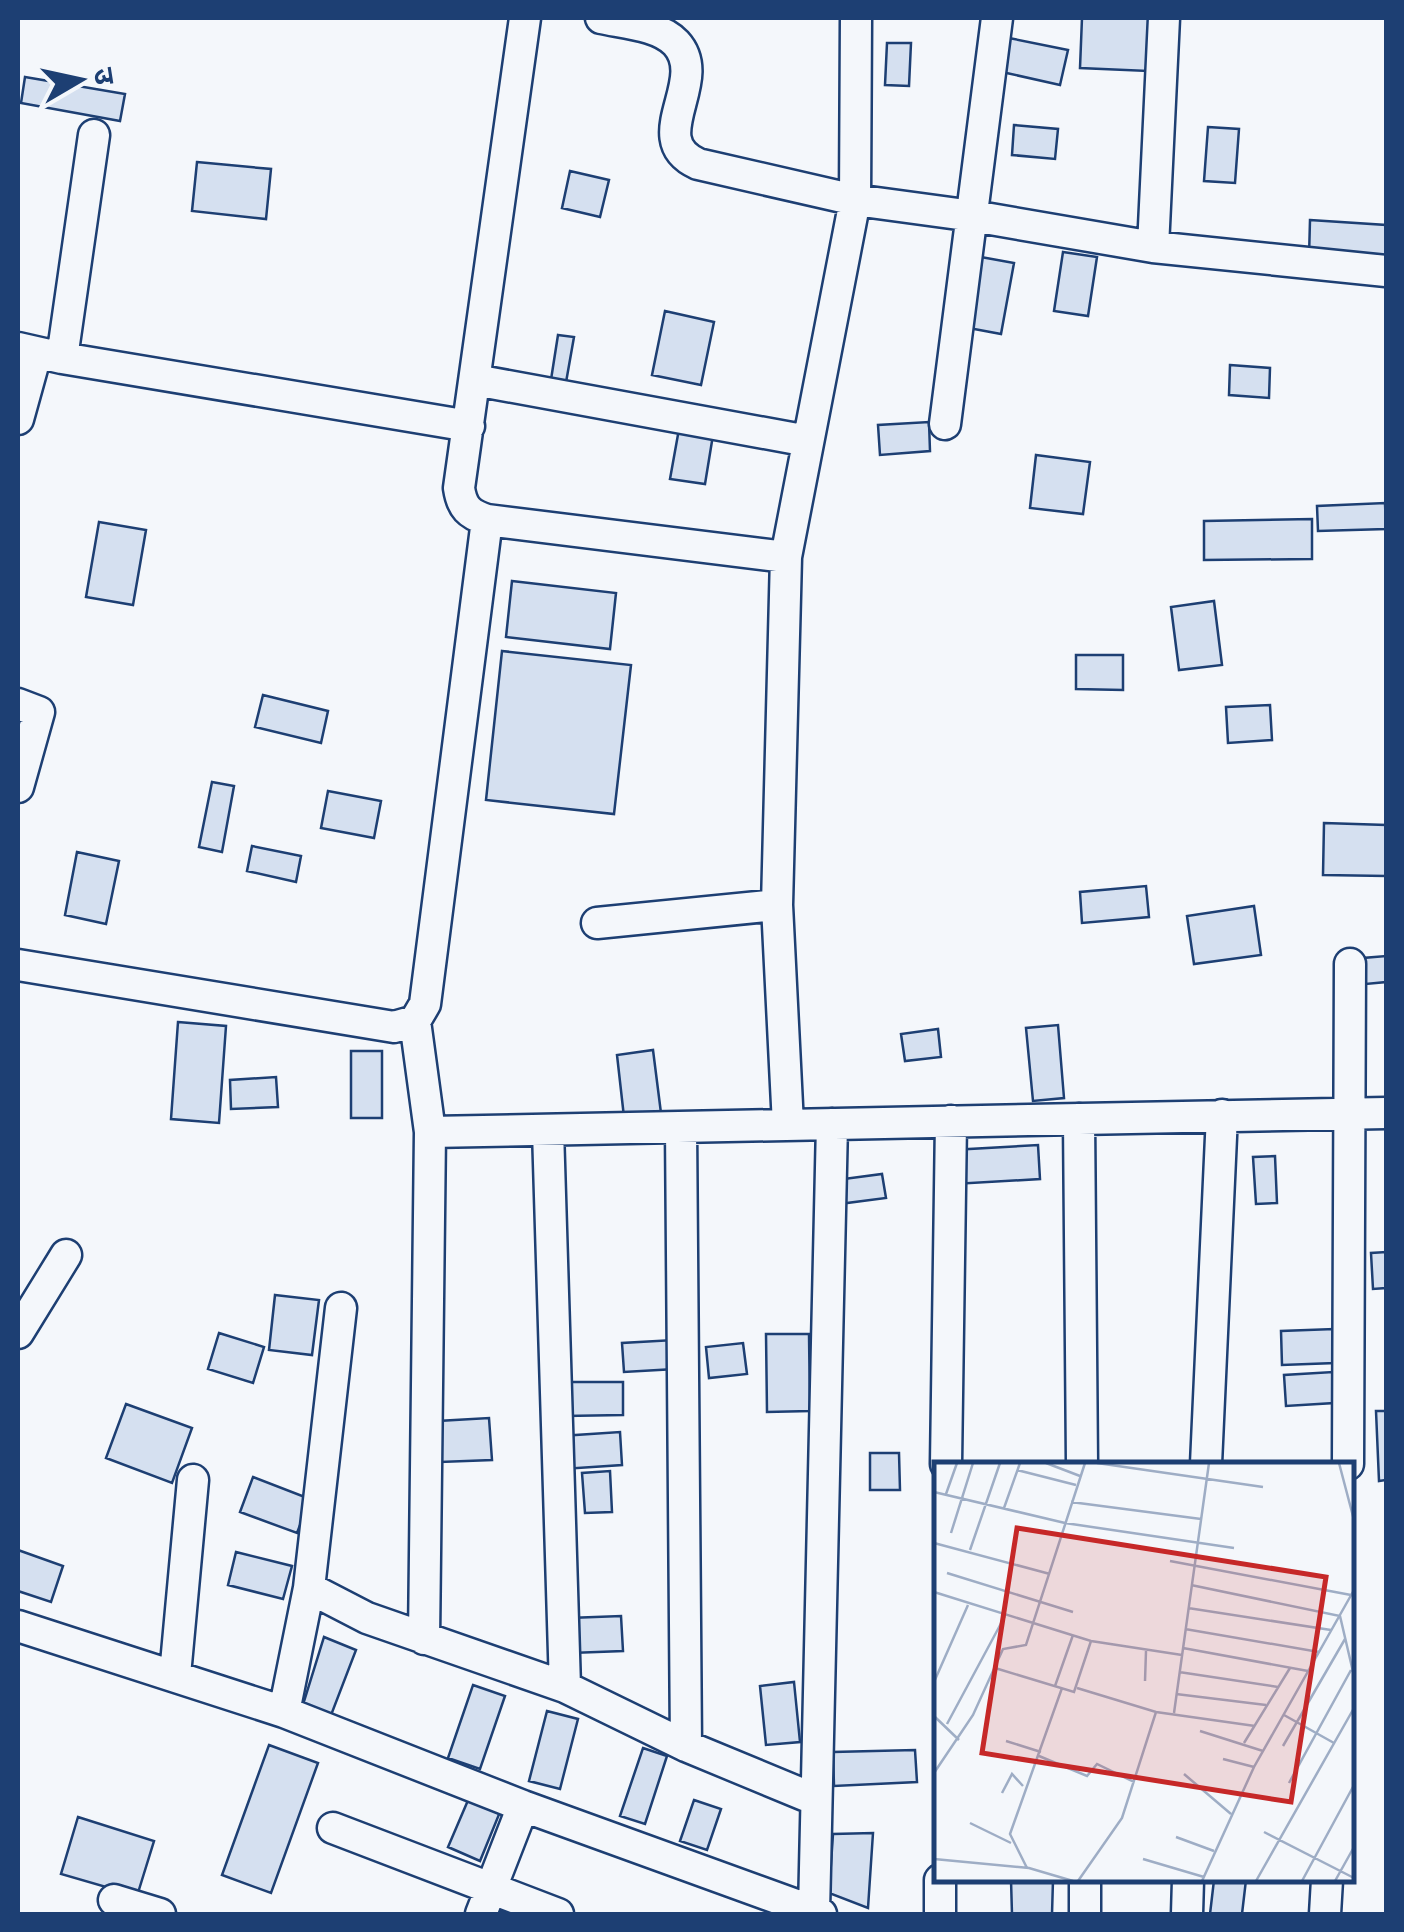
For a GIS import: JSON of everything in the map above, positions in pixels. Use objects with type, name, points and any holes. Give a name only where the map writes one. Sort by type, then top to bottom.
[{"type":"street","points":[[525,18],[459,488],[462,504],[471,515],[487,520],[786,557]]},
{"type":"street","points":[[601,18],[652,30],[676,44],[686,64],[676,144],[682,157],[698,164],[854,200],[1154,247],[1386,271]]},
{"type":"street","points":[[788,1125],[777,905],[786,557],[854,200],[856,18]]},
{"type":"street","points":[[945,424],[996,18]]},
{"type":"street","points":[[1154,247],[1164,18]]},
{"type":"street","points":[[18,419],[94,135]]},
{"type":"street","points":[[38,353],[469,426]]},
{"type":"street","points":[[475,380],[808,441]]},
{"type":"street","points":[[424,1639],[430,1132],[415,1021],[426,1004],[487,520]]},
{"type":"street","points":[[18,704],[39,712],[18,787]]},
{"type":"street","points":[[596,923],[777,905]]},
{"type":"street","points":[[1348,1462],[1350,964]]},
{"type":"street","points":[[18,965],[394,1027],[415,1021]]},
{"type":"street","points":[[430,1132],[1386,1114]]},
{"type":"street","points":[[1206,1462],[1222,1115]]},
{"type":"street","points":[[1078,1119],[1082,1462]]},
{"type":"street","points":[[946,1462],[952,1121]]},
{"type":"street","points":[[18,1626],[284,1712],[524,1806],[817,1913],[814,1799],[832,1124]]},
{"type":"street","points":[[681,1127],[686,1746]]},
{"type":"street","points":[[548,1130],[564,1687]]},
{"type":"street","points":[[18,1334],[66,1255]]},
{"type":"street","points":[[284,1712],[309,1588],[341,1308]]},
{"type":"street","points":[[175,1675],[193,1480]]},
{"type":"street","points":[[309,1588],[367,1618],[564,1687],[686,1746],[814,1799]]},
{"type":"street","points":[[486,1901],[524,1806]]},
{"type":"street","points":[[332,1828],[486,1901],[558,1914]]},
{"type":"street","points":[[940,1882],[940,1914]]},
{"type":"street","points":[[1085,1882],[1086,1914]]},
{"type":"street","points":[[1187,1914],[1188,1882]]},
{"type":"street","points":[[1326,1914],[1327,1882]]},
{"type":"street","points":[[114,1900],[160,1914]]},
{"type":"building","points":[[1082,18],[1150,18],[1148,71],[1080,68]]},
{"type":"building","points":[[1009,38],[1068,50],[1060,85],[1002,72]]},
{"type":"building","points":[[887,43],[911,43],[909,86],[885,85]]},
{"type":"building","points":[[25,77],[125,94],[120,121],[21,103]]},
{"type":"building","points":[[1014,125],[1058,129],[1055,159],[1012,155]]},
{"type":"building","points":[[1208,127],[1239,129],[1235,183],[1204,181]]},
{"type":"building","points":[[197,162],[271,169],[266,219],[192,211]]},
{"type":"building","points":[[570,171],[609,180],[600,217],[562,208]]},
{"type":"building","points":[[1310,220],[1386,225],[1386,262],[1309,257]]},
{"type":"building","points":[[1063,252],[1097,257],[1088,316],[1054,311]]},
{"type":"building","points":[[970,255],[1014,263],[1001,334],[958,326]]},
{"type":"building","points":[[665,311],[714,322],[701,385],[652,375]]},
{"type":"building","points":[[558,335],[574,337],[565,388],[550,386]]},
{"type":"building","points":[[1230,365],[1270,368],[1269,398],[1229,395]]},
{"type":"building","points":[[929,422],[930,451],[880,455],[878,425]]},
{"type":"building","points":[[679,429],[713,435],[705,484],[670,479]]},
{"type":"building","points":[[1036,455],[1090,462],[1083,514],[1030,508]]},
{"type":"building","points":[[1385,503],[1386,529],[1318,531],[1317,506]]},
{"type":"building","points":[[1312,519],[1312,559],[1204,560],[1204,521]]},
{"type":"building","points":[[99,522],[146,530],[133,605],[86,597]]},
{"type":"building","points":[[512,581],[616,593],[610,649],[506,637]]},
{"type":"building","points":[[1214,601],[1222,665],[1179,670],[1171,607]]},
{"type":"building","points":[[502,651],[631,665],[614,814],[486,800]]},
{"type":"building","points":[[1076,655],[1123,655],[1123,690],[1076,689]]},
{"type":"building","points":[[263,695],[328,711],[321,743],[255,727]]},
{"type":"building","points":[[1270,705],[1272,740],[1228,743],[1226,707]]},
{"type":"building","points":[[212,782],[234,786],[222,852],[199,847]]},
{"type":"building","points":[[328,791],[381,801],[374,838],[321,828]]},
{"type":"building","points":[[1324,823],[1386,825],[1386,876],[1323,875]]},
{"type":"building","points":[[252,846],[301,856],[296,882],[247,871]]},
{"type":"building","points":[[77,852],[119,861],[106,924],[65,915]]},
{"type":"building","points":[[1146,886],[1149,917],[1082,923],[1080,892]]},
{"type":"building","points":[[1254,906],[1261,955],[1194,964],[1187,916]]},
{"type":"building","points":[[1386,956],[1386,982],[1366,984],[1363,958]]},
{"type":"building","points":[[178,1022],[226,1026],[219,1123],[171,1119]]},
{"type":"building","points":[[1058,1025],[1064,1098],[1033,1101],[1026,1028]]},
{"type":"building","points":[[938,1029],[941,1057],[905,1061],[901,1034]]},
{"type":"building","points":[[653,1050],[662,1121],[625,1126],[617,1055]]},
{"type":"building","points":[[351,1051],[382,1051],[382,1118],[351,1118]]},
{"type":"building","points":[[276,1077],[278,1107],[231,1109],[230,1080]]},
{"type":"building","points":[[1038,1145],[1040,1179],[954,1184],[952,1150]]},
{"type":"building","points":[[1275,1156],[1277,1203],[1256,1204],[1253,1157]]},
{"type":"building","points":[[882,1174],[886,1198],[839,1204],[836,1180]]},
{"type":"building","points":[[1386,1252],[1386,1288],[1373,1289],[1371,1253]]},
{"type":"building","points":[[275,1295],[319,1300],[312,1355],[269,1350]]},
{"type":"building","points":[[1334,1329],[1335,1363],[1282,1365],[1281,1331]]},
{"type":"building","points":[[219,1333],[264,1347],[253,1383],[208,1369]]},
{"type":"building","points":[[766,1334],[809,1334],[810,1411],[767,1412]]},
{"type":"building","points":[[674,1340],[675,1369],[624,1372],[622,1343]]},
{"type":"building","points":[[743,1343],[747,1374],[709,1378],[706,1347]]},
{"type":"building","points":[[1333,1372],[1334,1403],[1286,1406],[1284,1375]]},
{"type":"building","points":[[564,1382],[623,1382],[623,1415],[565,1416]]},
{"type":"building","points":[[126,1404],[192,1428],[172,1483],[106,1458]]},
{"type":"building","points":[[1376,1411],[1386,1411],[1386,1480],[1379,1481]]},
{"type":"building","points":[[489,1418],[492,1460],[440,1462],[438,1421]]},
{"type":"building","points":[[620,1432],[622,1465],[563,1469],[561,1436]]},
{"type":"building","points":[[870,1453],[899,1453],[900,1490],[870,1490]]},
{"type":"building","points":[[610,1471],[612,1512],[585,1513],[582,1473]]},
{"type":"building","points":[[253,1477],[310,1499],[297,1533],[240,1512]]},
{"type":"building","points":[[18,1550],[63,1566],[51,1602],[18,1591]]},
{"type":"building","points":[[236,1552],[292,1566],[283,1599],[228,1585]]},
{"type":"building","points":[[621,1616],[623,1651],[571,1653],[569,1618]]},
{"type":"building","points":[[324,1637],[356,1650],[328,1723],[302,1708]]},
{"type":"building","points":[[794,1682],[800,1742],[766,1745],[760,1686]]},
{"type":"building","points":[[473,1685],[505,1696],[480,1769],[448,1758]]},
{"type":"building","points":[[547,1711],[578,1719],[560,1789],[529,1781]]},
{"type":"building","points":[[269,1745],[318,1763],[271,1893],[222,1875]]},
{"type":"building","points":[[643,1748],[667,1756],[645,1824],[620,1816]]},
{"type":"building","points":[[915,1750],[917,1782],[834,1786],[833,1752]]},
{"type":"building","points":[[469,1798],[500,1812],[480,1861],[448,1847]]},
{"type":"building","points":[[694,1800],[721,1809],[707,1850],[680,1841]]},
{"type":"building","points":[[78,1817],[154,1841],[137,1896],[61,1874]]},
{"type":"building","points":[[873,1833],[868,1908],[829,1893],[833,1834]]},
{"type":"building","points":[[1011,1882],[1053,1882],[1052,1914],[1012,1914]]},
{"type":"building","points":[[1214,1882],[1246,1882],[1242,1914],[1210,1914]]}]
